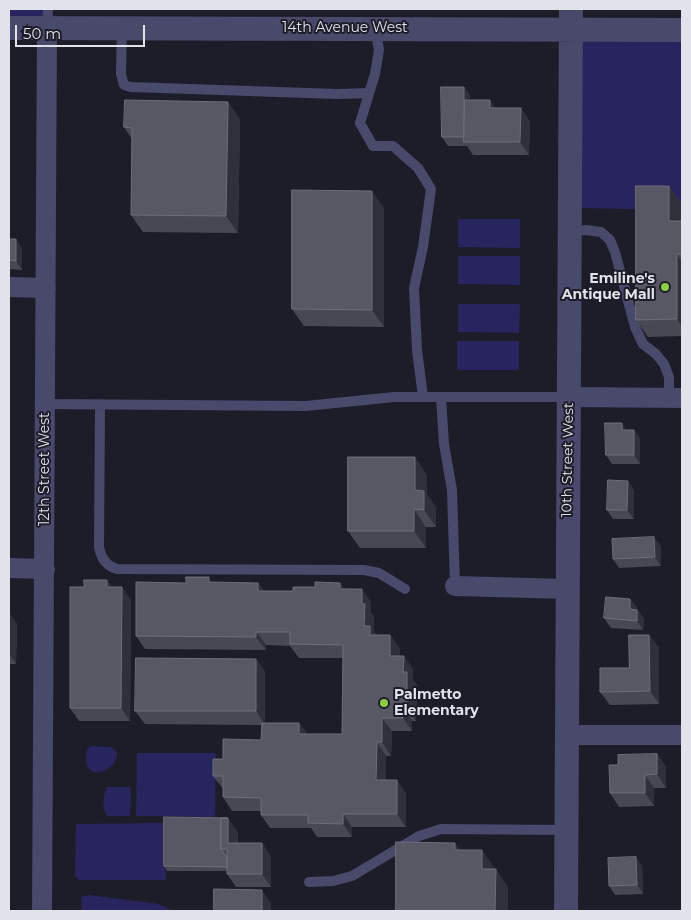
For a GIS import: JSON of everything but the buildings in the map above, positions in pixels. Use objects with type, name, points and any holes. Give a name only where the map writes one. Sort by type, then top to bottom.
[{"type":"street","name":"14th Avenue West","points":[[9,28],[48,18],[122,27],[375,28],[571,19],[682,30]]},
{"type":"street","name":"12th Street West","points":[[42,911],[48,18]]},
{"type":"street","name":"10th Street West","points":[[566,911],[571,19]]},
{"type":"street","points":[[9,287],[46,288]]},
{"type":"street","points":[[569,397],[676,398]]},
{"type":"street","points":[[9,568],[45,569]]},
{"type":"street","points":[[455,586],[567,589]]},
{"type":"street","points":[[567,735],[682,735]]},
{"type":"lane","points":[[122,27],[121,74],[124,85],[131,87],[338,94],[369,93]]},
{"type":"lane","points":[[375,28],[380,50],[360,122],[373,146],[393,146],[418,168],[431,189],[414,288],[417,350],[423,397]]},
{"type":"lane","points":[[570,231],[586,230],[601,232],[610,240],[615,252],[635,328],[643,344],[656,354],[664,364],[676,398]]},
{"type":"lane","points":[[46,404],[306,406],[394,397],[569,397]]},
{"type":"lane","points":[[441,397],[444,444],[452,490],[455,586]]},
{"type":"lane","points":[[100,405],[99,547],[102,558],[110,567],[117,569],[364,570],[379,574],[405,589]]},
{"type":"lane","points":[[309,882],[333,882],[352,876],[419,836],[441,829],[566,830]]},
{"type":"shaded area","points":[[9,9],[43,9],[42,18],[9,19]]},
{"type":"shaded area","points":[[581,38],[682,39],[682,210],[580,208]]},
{"type":"shaded area","points":[[458,219],[520,219],[520,248],[458,247]]},
{"type":"shaded area","points":[[458,256],[520,256],[520,285],[458,284]]},
{"type":"shaded area","points":[[458,304],[520,304],[519,333],[458,332]]},
{"type":"shaded area","points":[[457,341],[519,341],[519,370],[457,370]]},
{"type":"shaded area","points":[[91,746],[111,747],[117,752],[113,764],[102,771],[96,772],[91,770],[87,766],[86,757],[87,751]]},
{"type":"shaded area","points":[[137,753],[216,753],[215,817],[136,816]]},
{"type":"shaded area","points":[[107,787],[131,787],[130,816],[107,816],[104,802]]},
{"type":"shaded area","points":[[164,823],[166,880],[79,880],[75,876],[76,824]]},
{"type":"shaded area","points":[[89,895],[159,904],[173,911],[82,911],[81,897]]},
{"type":"place","name":"Emiline's Antique Mall","points":[[665,287]]},
{"type":"place","name":"Palmetto Elementary","points":[[384,703]]}]
